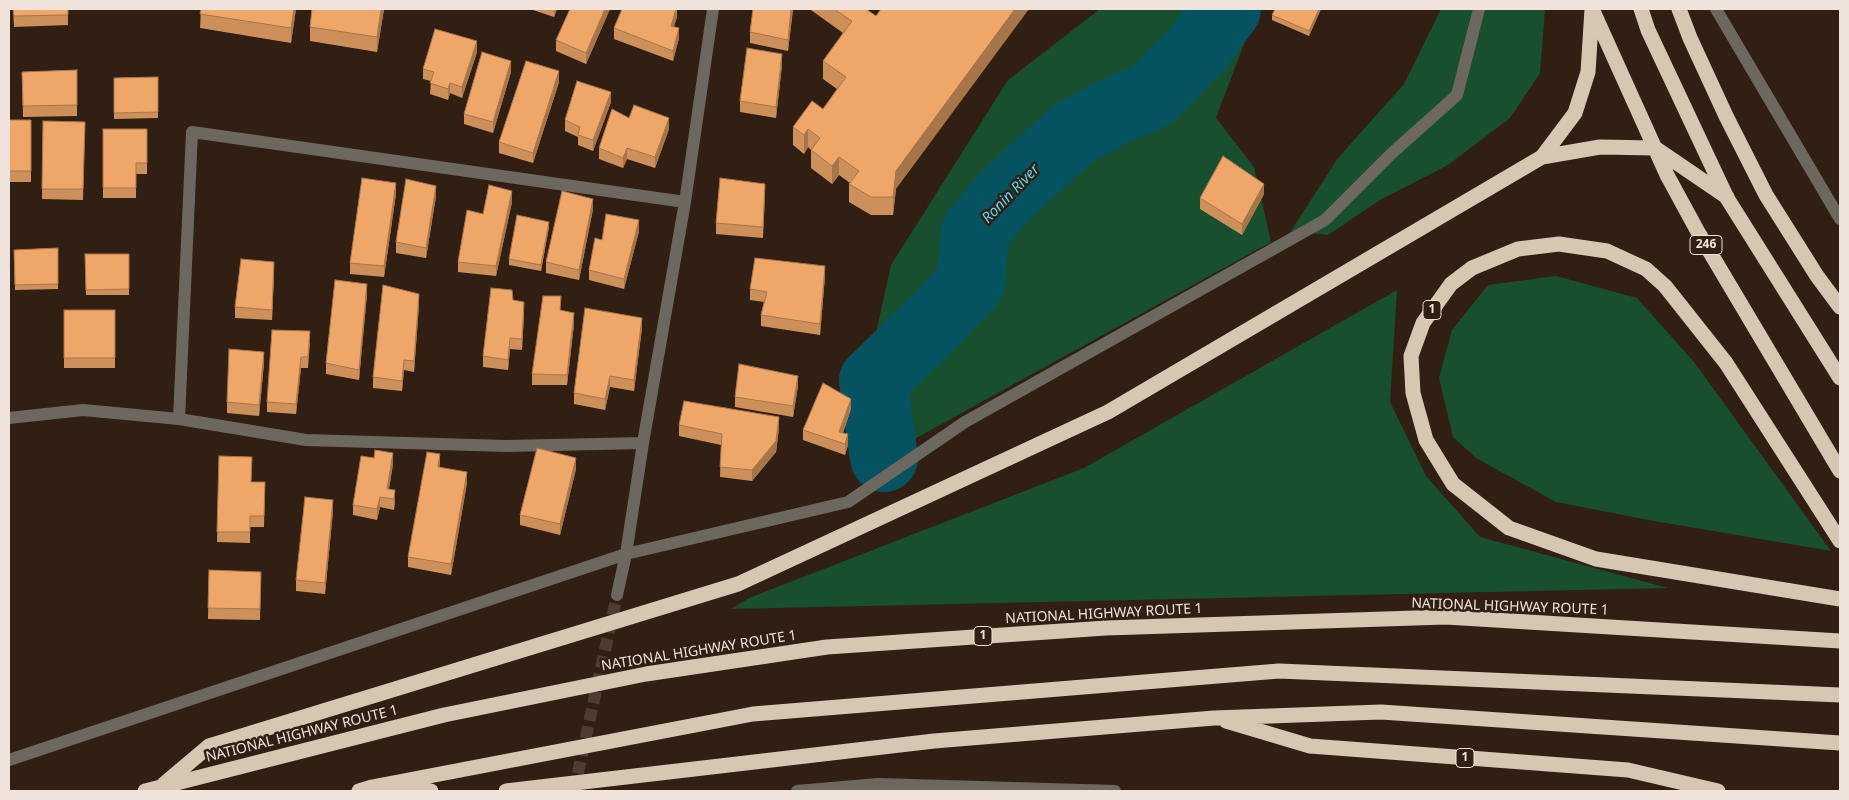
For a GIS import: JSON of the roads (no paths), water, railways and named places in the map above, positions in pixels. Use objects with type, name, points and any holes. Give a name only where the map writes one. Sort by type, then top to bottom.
[{"type":"highway","name":"246","points":[[1592,9],[1667,175],[1698,232],[1840,471]]},
{"type":"highway","name":"1","points":[[1542,157],[1575,113],[1588,72],[1592,9]]},
{"type":"highway","points":[[1641,9],[1648,30],[1727,198],[1840,378]]},
{"type":"highway","points":[[1679,9],[1690,38],[1722,107],[1766,195],[1817,276],[1840,307]]},
{"type":"highway","name":"1","points":[[161,786],[209,746],[738,584],[1108,412],[1542,157],[1600,147],[1655,148]]},
{"type":"highway","points":[[1655,148],[1727,198]]},
{"type":"highway","name":"1","points":[[1840,541],[1726,364],[1665,286],[1646,269],[1607,251],[1559,244],[1518,249],[1472,268],[1451,284],[1423,323],[1411,356],[1413,393],[1426,440],[1453,484],[1509,528],[1596,559],[1840,599]]},
{"type":"highway","name":"NATIONAL HIGHWAY ROUTE 1","points":[[145,791],[444,715],[646,674],[827,647],[1106,628],[1446,617],[1838,641]]},
{"type":"highway","points":[[366,789],[753,714],[1279,671],[1840,695]]},
{"type":"highway","name":"1","points":[[506,791],[934,741],[1214,718],[1381,712],[1840,743]]},
{"type":"highway","name":"1","points":[[1214,718],[1310,746],[1628,770],[1718,791]]},
{"type":"highway","points":[[366,789],[430,791]]},
{"type":"street","points":[[617,594],[626,554],[685,202],[712,9]]},
{"type":"street","points":[[9,760],[626,554],[848,502],[965,422],[1325,220],[1391,154],[1457,95],[1479,9]]},
{"type":"street","points":[[1716,9],[1840,219]]},
{"type":"street","points":[[179,419],[192,132],[685,202]]},
{"type":"street","points":[[9,418],[83,410],[179,419],[306,440],[506,446],[644,443]]},
{"type":"street","points":[[797,791],[878,784],[1115,791]]},
{"type":"waterway","name":"Ronin River","points":[[884,458],[873,381],[935,321],[971,282],[975,232],[1002,199],[1072,134],[1111,113],[1152,95],[1197,49],[1227,9]]},
{"type":"tunnel","points":[[574,791],[617,595]]}]
